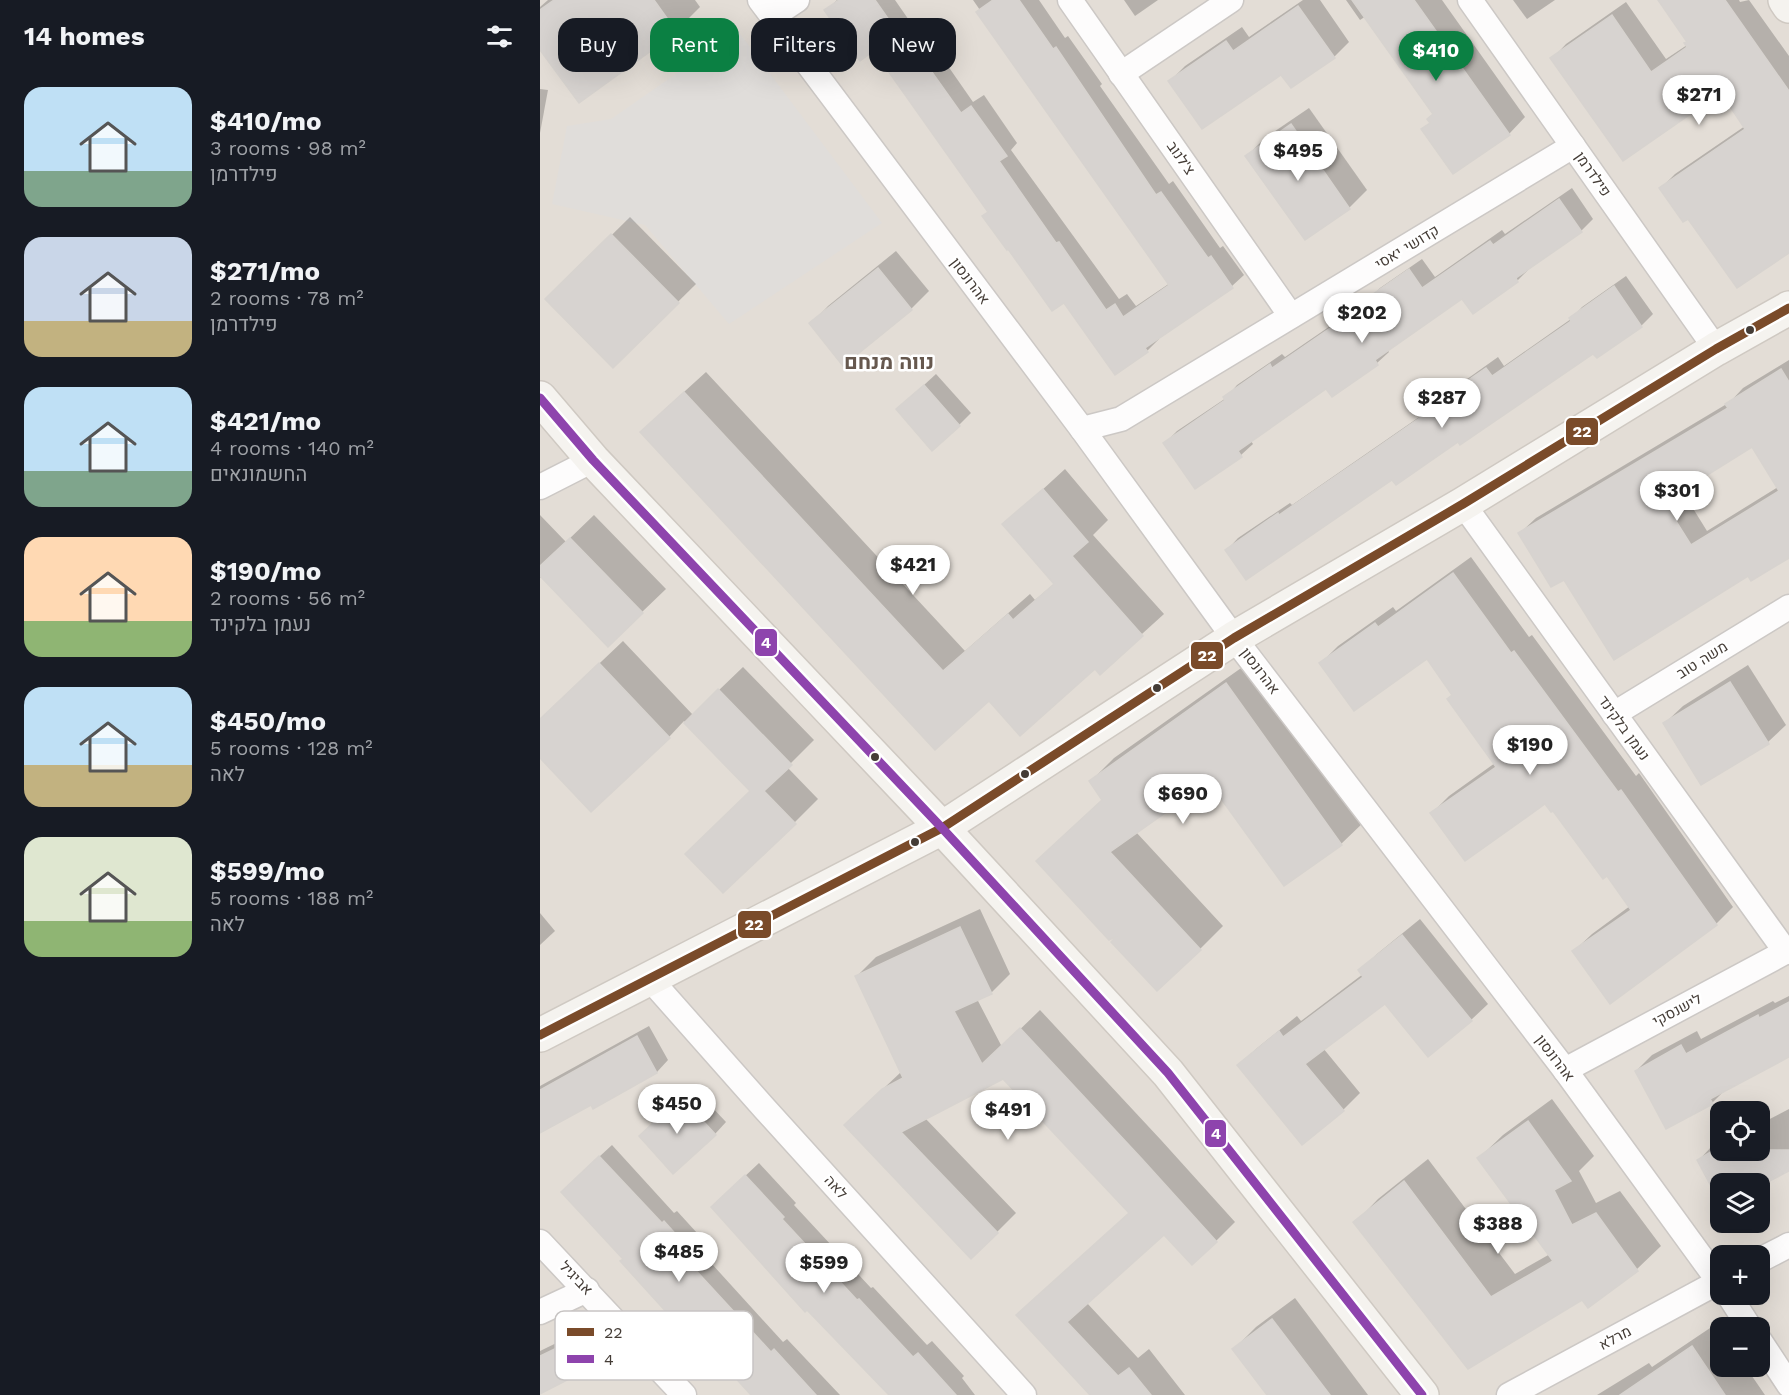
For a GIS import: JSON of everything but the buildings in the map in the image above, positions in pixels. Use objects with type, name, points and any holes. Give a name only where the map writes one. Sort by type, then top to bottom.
[{"type":"street","points":[[766,8],[797,0]]},
{"type":"street","name":"צ'לנוב","points":[[1070,0],[1291,316]]},
{"type":"street","points":[[1121,74],[1231,0]]},
{"type":"street","name":"פילדרמן","points":[[1470,0],[1716,349]]},
{"type":"street","points":[[1785,0],[1789,6]]},
{"type":"street","name":"אהרונסון","points":[[766,8],[1082,429],[1234,638],[1565,1070],[1710,1269]]},
{"type":"street","name":"קדושי יאסי","points":[[1082,429],[1121,419],[1573,146]]},
{"type":"street","points":[[540,1035],[942,828],[1234,638],[1463,504],[1716,349],[1789,308]]},
{"type":"street","points":[[540,398],[593,460],[942,828],[1168,1073],[1422,1395]]},
{"type":"street","points":[[540,487],[593,460]]},
{"type":"street","name":"נעמן בלקינד","points":[[1463,504],[1788,951]]},
{"type":"street","name":"משה טוב","points":[[1614,714],[1789,607]]},
{"type":"street","name":"לישנסקי","points":[[1565,1070],[1788,951]]},
{"type":"street","name":"לאה","points":[[649,978],[1024,1395]]},
{"type":"street","name":"אביגיל","points":[[540,1242],[606,1311]]},
{"type":"street","points":[[1770,1255],[1789,1245]]},
{"type":"street","points":[[540,1312],[586,1290]]},
{"type":"street","name":"מרלא","points":[[1509,1395],[1710,1291]]},
{"type":"street","points":[[1770,1356],[1789,1385]]},
{"type":"street","name":"אביגיל","points":[[670,1380],[684,1395]]},
{"type":"shaded area","points":[[540,0],[1789,0],[1789,1395],[540,1395]]},
{"type":"shaded area","points":[[739,32],[751,48],[751,72],[769,72],[882,223],[729,324],[645,225],[552,204],[567,126],[611,119],[679,72],[739,72]]},
{"type":"transit line","name":"22","points":[[540,1035],[942,828],[1234,638],[1463,504],[1716,349],[1789,308]]},
{"type":"transit line","name":"4","points":[[540,398],[593,460],[942,828],[1168,1073],[1422,1395]]},
{"type":"district","name":"נווה מנחם","points":[[889,362]]}]
